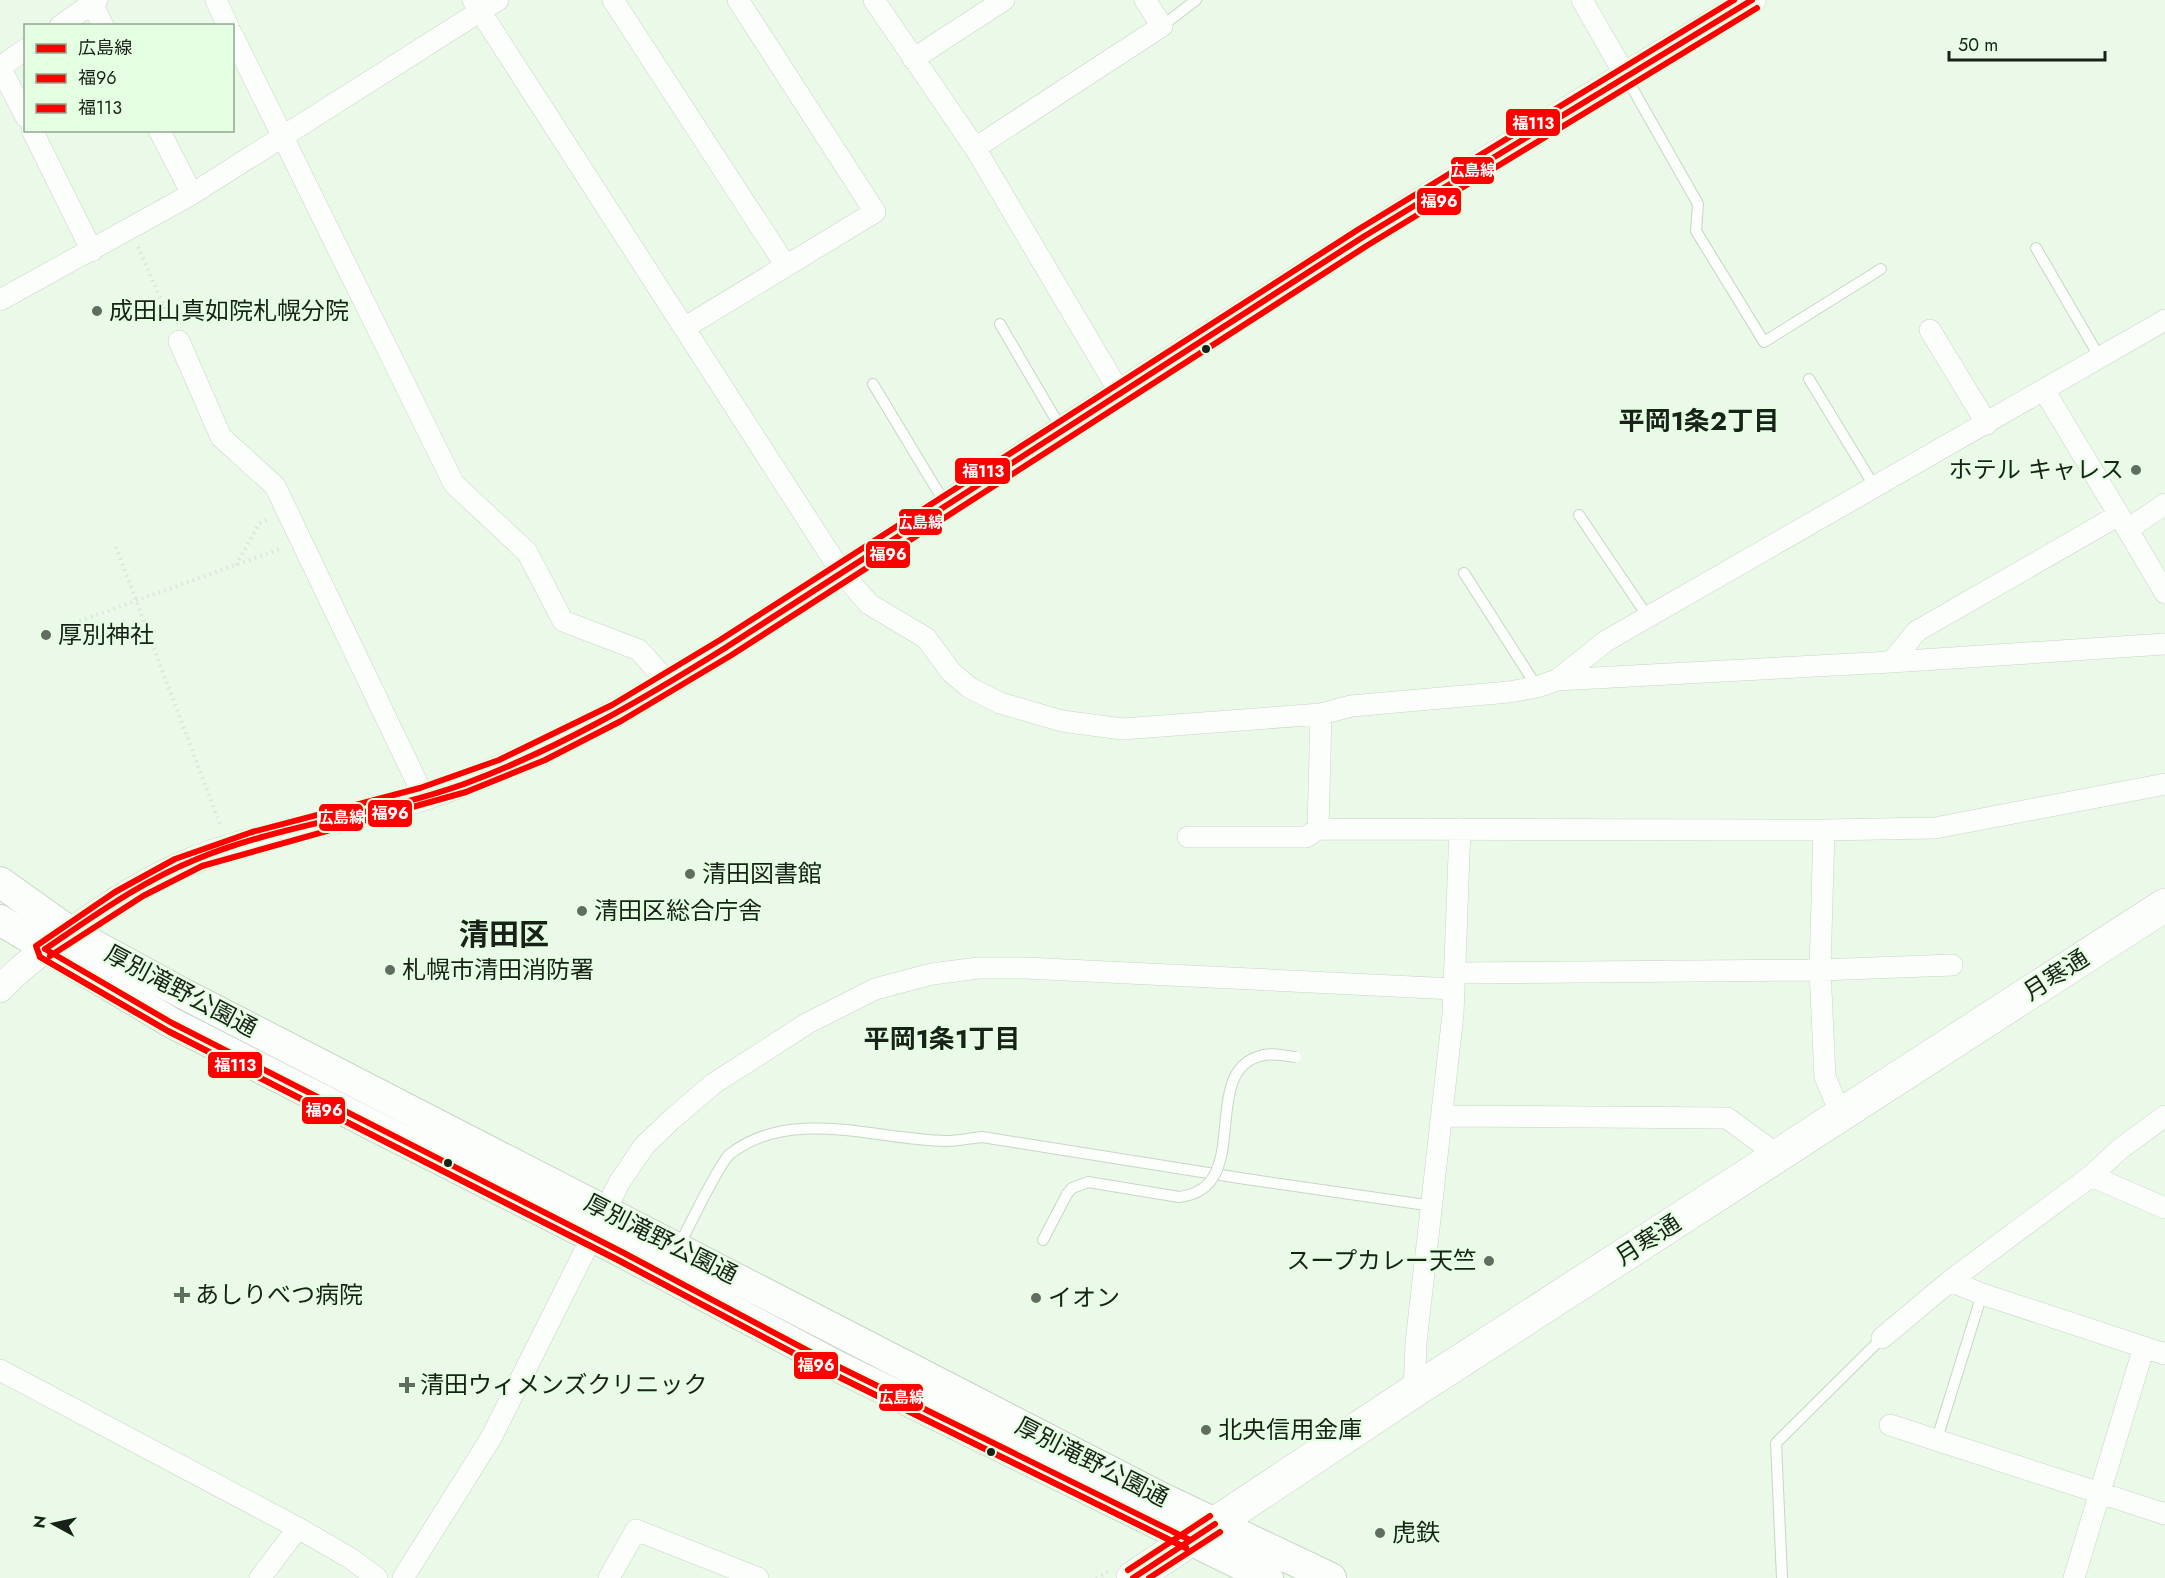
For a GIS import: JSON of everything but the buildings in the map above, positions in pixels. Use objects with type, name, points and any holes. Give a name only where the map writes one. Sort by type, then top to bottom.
[{"type":"highway","name":"月寒通","points":[[1123,1573],[1202,1532],[1414,1391],[2165,905]]},
{"type":"main road","name":"厚別滝野公園通","points":[[0,882],[70,932],[205,1005],[875,1350],[1202,1532],[1268,1578]]},
{"type":"main road","name":"厚別滝野公園通","points":[[0,920],[172,1023],[862,1378],[1202,1532],[1327,1577]]},
{"type":"main road","points":[[862,1378],[875,1350]]},
{"type":"street","points":[[216,0],[227,24]]},
{"type":"street","points":[[613,0],[786,266]]},
{"type":"street","points":[[684,328],[875,212],[738,0]]},
{"type":"street","points":[[874,0],[975,148],[1120,393]]},
{"type":"street","points":[[913,59],[1004,0]]},
{"type":"street","points":[[975,148],[1162,26],[1145,0]]},
{"type":"street","points":[[1582,0],[1624,75]]},
{"type":"street","points":[[0,989],[20,968],[104,907],[170,870],[229,848],[424,797],[520,762],[669,684],[1120,393],[1624,75],[1752,0]]},
{"type":"street","points":[[63,24],[94,2],[102,24]]},
{"type":"street","points":[[0,300],[192,194],[484,4],[684,328],[842,573],[869,604],[926,638],[951,672],[970,688],[1000,703],[1062,721],[1122,729],[1321,714],[1351,706],[1537,687],[1557,680],[2165,644]]},
{"type":"street","points":[[234,38],[454,484],[526,552],[563,621],[639,650],[669,684]]},
{"type":"street","points":[[24,50],[0,67],[24,113]]},
{"type":"street","points":[[33,132],[92,251]]},
{"type":"street","points":[[160,132],[192,194]]},
{"type":"street","points":[[1557,680],[1606,642],[1648,617],[1876,489],[2165,320]]},
{"type":"street","points":[[1930,330],[1987,424]]},
{"type":"street","points":[[179,340],[221,437],[276,486],[424,797]]},
{"type":"street","points":[[2044,390],[2165,593]]},
{"type":"street","points":[[1891,662],[1917,631],[2124,522],[2165,504]]},
{"type":"street","points":[[1318,830],[1321,714]]},
{"type":"street","points":[[1188,837],[1306,837],[1318,830],[1935,828],[2165,784]]},
{"type":"street","points":[[1414,1391],[1416,1343],[1443,1116],[1454,981],[1460,829]]},
{"type":"street","points":[[1824,830],[1820,970],[1826,1077],[1841,1116]]},
{"type":"street","points":[[402,1578],[491,1438],[604,1210],[644,1146],[713,1084],[807,1023],[847,1001],[902,980],[978,968],[1454,981],[1952,965]]},
{"type":"street","points":[[1443,1116],[1727,1118],[1779,1156]]},
{"type":"street","points":[[1882,1338],[1950,1281],[2091,1176],[2120,1149],[2165,1116]]},
{"type":"street","points":[[2091,1176],[2165,1208]]},
{"type":"street","points":[[1950,1281],[1982,1294],[2165,1354]]},
{"type":"street","points":[[2074,1578],[2144,1347]]},
{"type":"street","points":[[0,1370],[298,1528],[350,1558],[377,1578]]},
{"type":"street","points":[[1890,1425],[2165,1514]]},
{"type":"street","points":[[260,1578],[298,1528]]},
{"type":"street","points":[[609,1578],[636,1530],[758,1578]]},
{"type":"lane","points":[[1162,26],[1196,0]]},
{"type":"lane","points":[[1624,75],[1698,204],[1696,231],[1764,342],[1881,270]]},
{"type":"lane","points":[[2036,248],[2100,358]]},
{"type":"lane","points":[[1000,324],[1062,430]]},
{"type":"lane","points":[[1809,379],[1876,489]]},
{"type":"lane","points":[[873,384],[946,506]]},
{"type":"lane","points":[[1579,515],[1648,617]]},
{"type":"lane","points":[[1464,573],[1537,687]]},
{"type":"lane","points":[[1043,1240],[1067,1194],[1072,1188],[1088,1182],[1179,1197],[1193,1196],[1206,1189],[1216,1175],[1231,1090],[1240,1070],[1246,1062],[1260,1056],[1301,1058]]},
{"type":"lane","points":[[678,1247],[729,1155],[768,1133],[803,1130],[852,1130],[945,1141],[982,1137],[1433,1206]]},
{"type":"lane","points":[[1936,1439],[1982,1294]]},
{"type":"lane","points":[[1782,1578],[1776,1443],[1882,1338]]},
{"type":"path","points":[[130,230],[179,340]]},
{"type":"path","points":[[236,565],[259,524],[286,508]]},
{"type":"path","points":[[74,623],[303,541]]},
{"type":"path","points":[[116,547],[229,848]]},
{"type":"path","points":[[1096,1578],[1123,1573]]},
{"type":"transit line","name":"福113","points":[[1186,1548],[831,1373],[618,1260],[168,1031],[40,957],[36,946],[115,892],[175,859],[252,832],[420,788],[499,760],[612,705],[720,640],[1359,229],[1734,0]]},
{"type":"transit line","name":"広島線","points":[[45,949],[138,888],[197,859],[262,837],[398,804],[464,784],[532,756],[598,723],[725,648],[1363,237],[1752,0]]},
{"type":"transit line","name":"福96","points":[[50,956],[143,896],[202,866],[466,792],[545,760],[621,721],[730,656],[1368,245],[1757,8]]},
{"type":"transit line","name":"広島線","points":[[45,949],[172,1023],[622,1252],[835,1365],[1190,1540]]},
{"type":"transit line","name":"福96","points":[[40,957],[168,1031],[618,1260],[831,1373],[1186,1548]]},
{"type":"transit line","name":"福113","points":[[1128,1570],[1210,1516]]},
{"type":"transit line","name":"広島線","points":[[1133,1578],[1215,1524]]},
{"type":"transit line","name":"福96","points":[[1149,1578],[1220,1532]]},
{"type":"place","name":"成田山真如院札幌分院","points":[[97,311]]},
{"type":"place","name":"ホテル キャレス","points":[[2136,470]]},
{"type":"place","name":"厚別神社","points":[[46,635]]},
{"type":"place","name":"清田図書館","points":[[690,874]]},
{"type":"place","name":"清田区総合庁舎","points":[[582,911]]},
{"type":"place","name":"札幌市清田消防署","points":[[390,970]]},
{"type":"place","name":"スープカレー天竺","points":[[1489,1261]]},
{"type":"place","name":"あしりべつ病院","points":[[182,1295]]},
{"type":"place","name":"イオン","points":[[1036,1298]]},
{"type":"place","name":"清田ウィメンズクリニック","points":[[407,1385]]},
{"type":"place","name":"北央信用金庫","points":[[1206,1430]]},
{"type":"place","name":"虎鉄","points":[[1380,1533]]},
{"type":"district","name":"平岡1条2丁目","points":[[1699,421]]},
{"type":"district","name":"清田区","points":[[504,935]]},
{"type":"district","name":"平岡1条1丁目","points":[[942,1039]]}]
